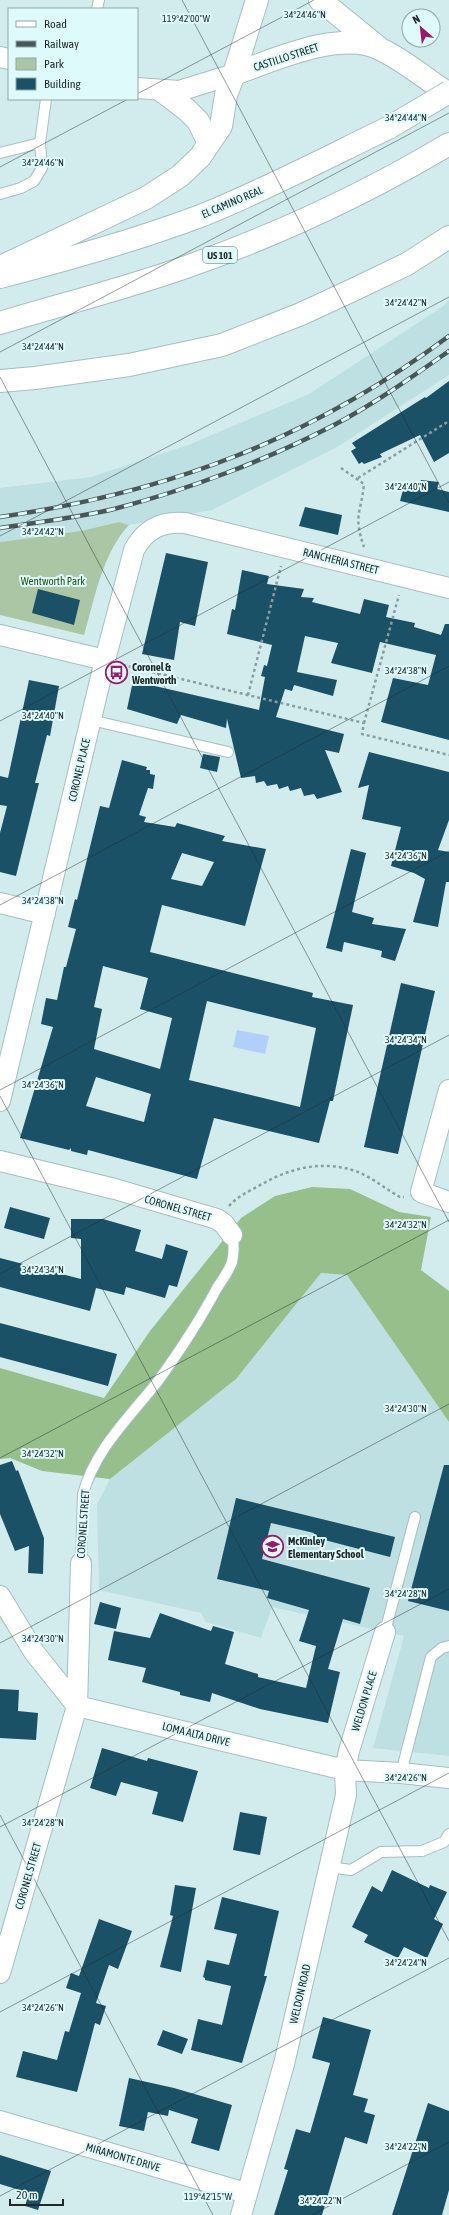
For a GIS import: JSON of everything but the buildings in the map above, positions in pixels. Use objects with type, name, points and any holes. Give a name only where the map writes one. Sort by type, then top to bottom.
[{"type":"main road","points":[[0,268],[146,198],[180,176],[200,157],[220,126],[226,95],[257,0]]},
{"type":"main road","points":[[320,0],[379,48]]},
{"type":"main road","name":"CASTILLO STREET","points":[[234,74],[313,47],[330,44],[355,44],[379,48],[449,93]]},
{"type":"main road","points":[[162,91],[187,110],[198,121],[209,144]]},
{"type":"main road","name":"EL CAMINO REAL","points":[[0,277],[120,244],[203,215],[322,162],[390,127],[449,93]]},
{"type":"main road","name":"US 101","points":[[0,323],[147,280],[230,251],[356,194],[428,157],[449,144]]},
{"type":"main road","points":[[0,381],[35,378],[129,364],[222,345],[301,314],[356,289],[407,264],[449,237]]},
{"type":"street","name":"CASTILLO STREET","points":[[138,88],[179,91],[234,74]]},
{"type":"street","name":"CORONEL PLACE","points":[[0,1101],[105,660],[134,550],[144,534],[152,528],[175,522],[234,535]]},
{"type":"street","name":"RANCHERIA STREET","points":[[234,535],[449,588]]},
{"type":"street","points":[[0,635],[105,660]]},
{"type":"street","points":[[0,903],[45,914]]},
{"type":"street","points":[[449,1090],[421,1192],[449,1202]]},
{"type":"street","name":"CORONEL STREET","points":[[0,1161],[115,1189],[217,1219],[224,1224],[232,1235]]},
{"type":"street","name":"CORONEL STREET","points":[[0,1973],[77,1706],[81,1563]]},
{"type":"street","points":[[0,1596],[34,1652],[77,1706]]},
{"type":"street","name":"WELDON PLACE","points":[[345,1770],[349,1751],[386,1632]]},
{"type":"street","name":"LOMA ALTA DRIVE","points":[[77,1706],[345,1770],[401,1772],[449,1778]]},
{"type":"street","name":"WELDON ROAD","points":[[241,2215],[246,2193],[284,2064],[346,1795],[345,1770]]},
{"type":"street","name":"MIRAMONTE DRIVE","points":[[0,2121],[246,2193]]},
{"type":"lane","points":[[0,194],[21,188],[34,181],[42,168],[40,143],[46,100]]},
{"type":"lane","points":[[0,153],[40,143]]},
{"type":"lane","points":[[91,720],[228,752]]},
{"type":"lane","name":"CORONEL STREET","points":[[81,1563],[83,1494],[86,1484],[113,1434],[158,1381],[209,1304],[232,1263],[234,1251],[232,1235]]},
{"type":"lane","points":[[386,1632],[415,1518]]},
{"type":"lane","points":[[401,1772],[431,1657],[442,1648],[449,1646]]},
{"type":"lane","points":[[329,1867],[351,1870],[381,1852],[422,1851],[444,1842],[449,1834]]},
{"type":"path","points":[[358,478],[449,421]]},
{"type":"path","points":[[341,468],[358,478],[364,484],[358,515],[358,525],[372,569]]},
{"type":"path","points":[[248,695],[286,548]]},
{"type":"path","points":[[404,577],[362,734],[449,755]]},
{"type":"path","points":[[105,660],[364,723]]},
{"type":"path","points":[[217,1219],[236,1199],[265,1182],[289,1170],[317,1166],[345,1168],[360,1173],[400,1197],[421,1192]]},
{"type":"shaded area","points":[[449,300],[449,375],[337,447],[212,510],[129,525],[119,522],[81,531],[0,542],[0,488],[91,477],[188,445],[309,394],[442,307]]},
{"type":"shaded area","name":"McKinley Elementary School","points":[[321,1273],[347,1275],[449,1422],[449,1756],[373,1748],[404,1636],[272,1607],[261,1638],[206,1622],[201,1613],[99,1590],[97,1504],[110,1479],[236,1379]]},
{"type":"green space","name":"Wentworth Park","points":[[119,522],[129,525],[112,549],[100,577],[84,635],[0,615],[0,542],[81,531]]},
{"type":"green space","points":[[312,1187],[350,1189],[399,1212],[431,1217],[421,1270],[449,1291],[449,1422],[347,1275],[321,1273],[236,1379],[110,1479],[42,1471],[10,1458],[0,1459],[0,1368],[104,1398],[150,1331],[241,1218],[275,1196]]},
{"type":"water","points":[[237,1030],[269,1036],[265,1054],[233,1047]]},
{"type":"railway","points":[[0,517],[122,493],[180,476],[236,456],[291,432],[345,404],[397,372],[449,336]]},
{"type":"railway","points":[[0,528],[114,509],[170,493],[254,462],[308,438],[349,417],[393,390],[449,351]]},
{"type":"place","name":"Coronel & Wentworth","points":[[116,673]]},
{"type":"place","name":"McKinley Elementary School","points":[[273,1547]]}]
